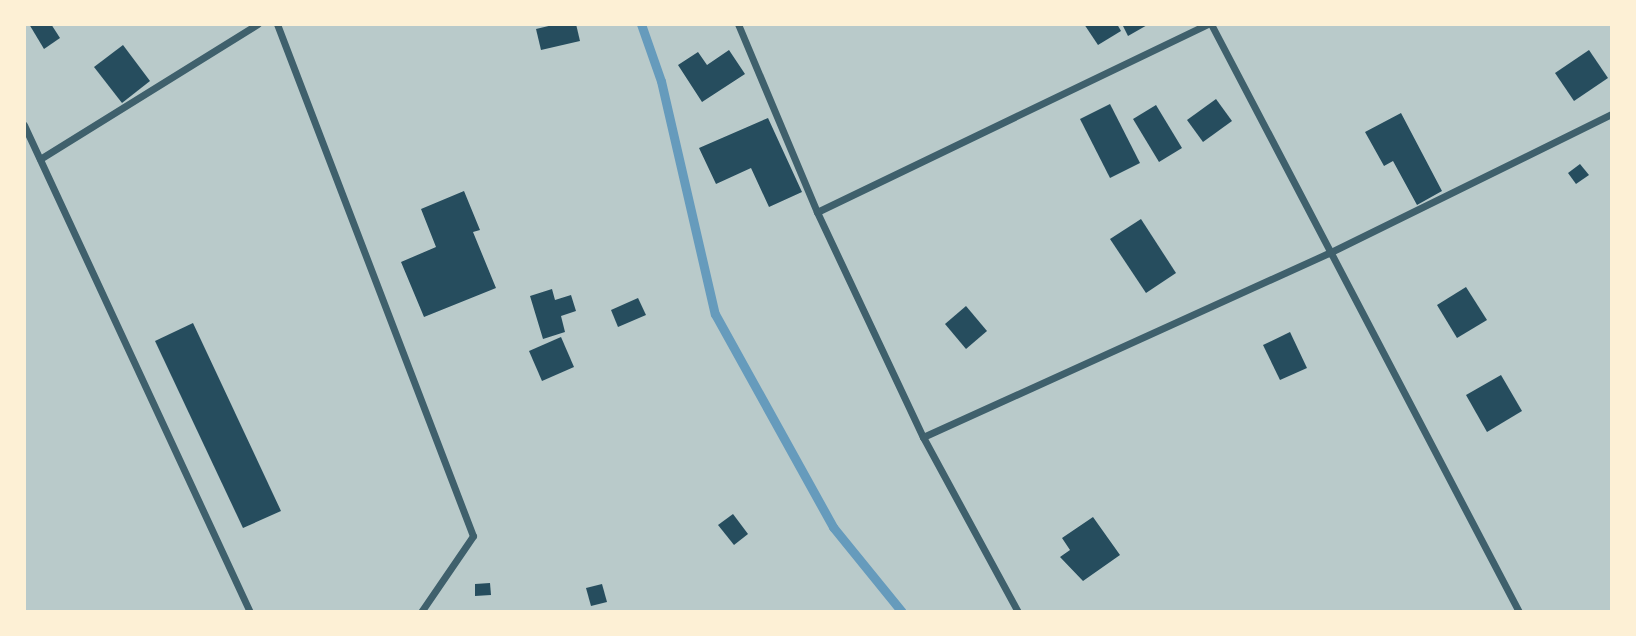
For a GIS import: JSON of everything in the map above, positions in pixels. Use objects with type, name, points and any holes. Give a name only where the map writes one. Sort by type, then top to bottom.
[{"type":"street","points":[[40,159],[258,24]]},
{"type":"street","points":[[277,24],[473,536],[421,611]]},
{"type":"street","points":[[738,24],[817,212],[923,438],[1018,611]]},
{"type":"street","points":[[817,212],[1210,24],[1519,611]]},
{"type":"street","points":[[923,438],[1329,253],[1612,114]]},
{"type":"street","points":[[24,125],[250,611]]},
{"type":"shaded area","points":[[24,25],[1611,25],[1611,611],[25,611]]},
{"type":"building","points":[[29,24],[51,24],[60,38],[44,49]]},
{"type":"building","points":[[557,24],[576,24],[580,41],[541,50],[536,29]]},
{"type":"building","points":[[1084,24],[1117,24],[1121,31],[1098,45]]},
{"type":"building","points":[[1122,24],[1149,24],[1128,36]]},
{"type":"building","points":[[123,45],[150,81],[122,103],[94,67]]},
{"type":"building","points":[[729,50],[745,74],[702,102],[678,65],[698,52],[707,65]]},
{"type":"building","points":[[1589,50],[1608,78],[1574,101],[1555,73]]},
{"type":"building","points":[[1216,99],[1232,121],[1203,142],[1187,120]]},
{"type":"building","points":[[1110,104],[1140,163],[1110,178],[1080,119]]},
{"type":"building","points":[[1156,105],[1182,148],[1159,162],[1133,119]]},
{"type":"building","points":[[1401,113],[1442,191],[1417,205],[1393,161],[1384,166],[1365,132]]},
{"type":"building","points":[[768,118],[802,192],[769,207],[751,168],[716,184],[699,148]]},
{"type":"building","points":[[1580,164],[1589,175],[1576,184],[1568,173]]},
{"type":"building","points":[[464,191],[480,230],[473,232],[496,288],[424,317],[401,262],[436,247],[421,209]]},
{"type":"building","points":[[1141,219],[1176,273],[1146,293],[1110,239]]},
{"type":"building","points":[[1466,287],[1487,320],[1457,338],[1437,305]]},
{"type":"building","points":[[552,289],[555,300],[571,295],[576,311],[561,316],[565,332],[543,339],[530,296]]},
{"type":"building","points":[[638,298],[646,315],[618,327],[611,310]]},
{"type":"building","points":[[966,306],[987,331],[966,349],[945,324]]},
{"type":"building","points":[[193,323],[281,511],[243,528],[155,341]]},
{"type":"building","points":[[1290,332],[1307,368],[1280,380],[1263,345]]},
{"type":"building","points":[[561,337],[574,367],[542,381],[529,351]]},
{"type":"building","points":[[1501,375],[1522,411],[1487,432],[1466,395]]},
{"type":"building","points":[[733,514],[748,534],[734,545],[718,525]]},
{"type":"building","points":[[1093,517],[1120,555],[1083,581],[1060,557],[1070,550],[1062,538]]},
{"type":"building","points":[[490,583],[491,595],[475,596],[475,584]]},
{"type":"building","points":[[602,584],[607,602],[591,606],[586,588]]},
{"type":"waterway","points":[[641,24],[661,81],[715,314],[833,527],[902,612]]}]
